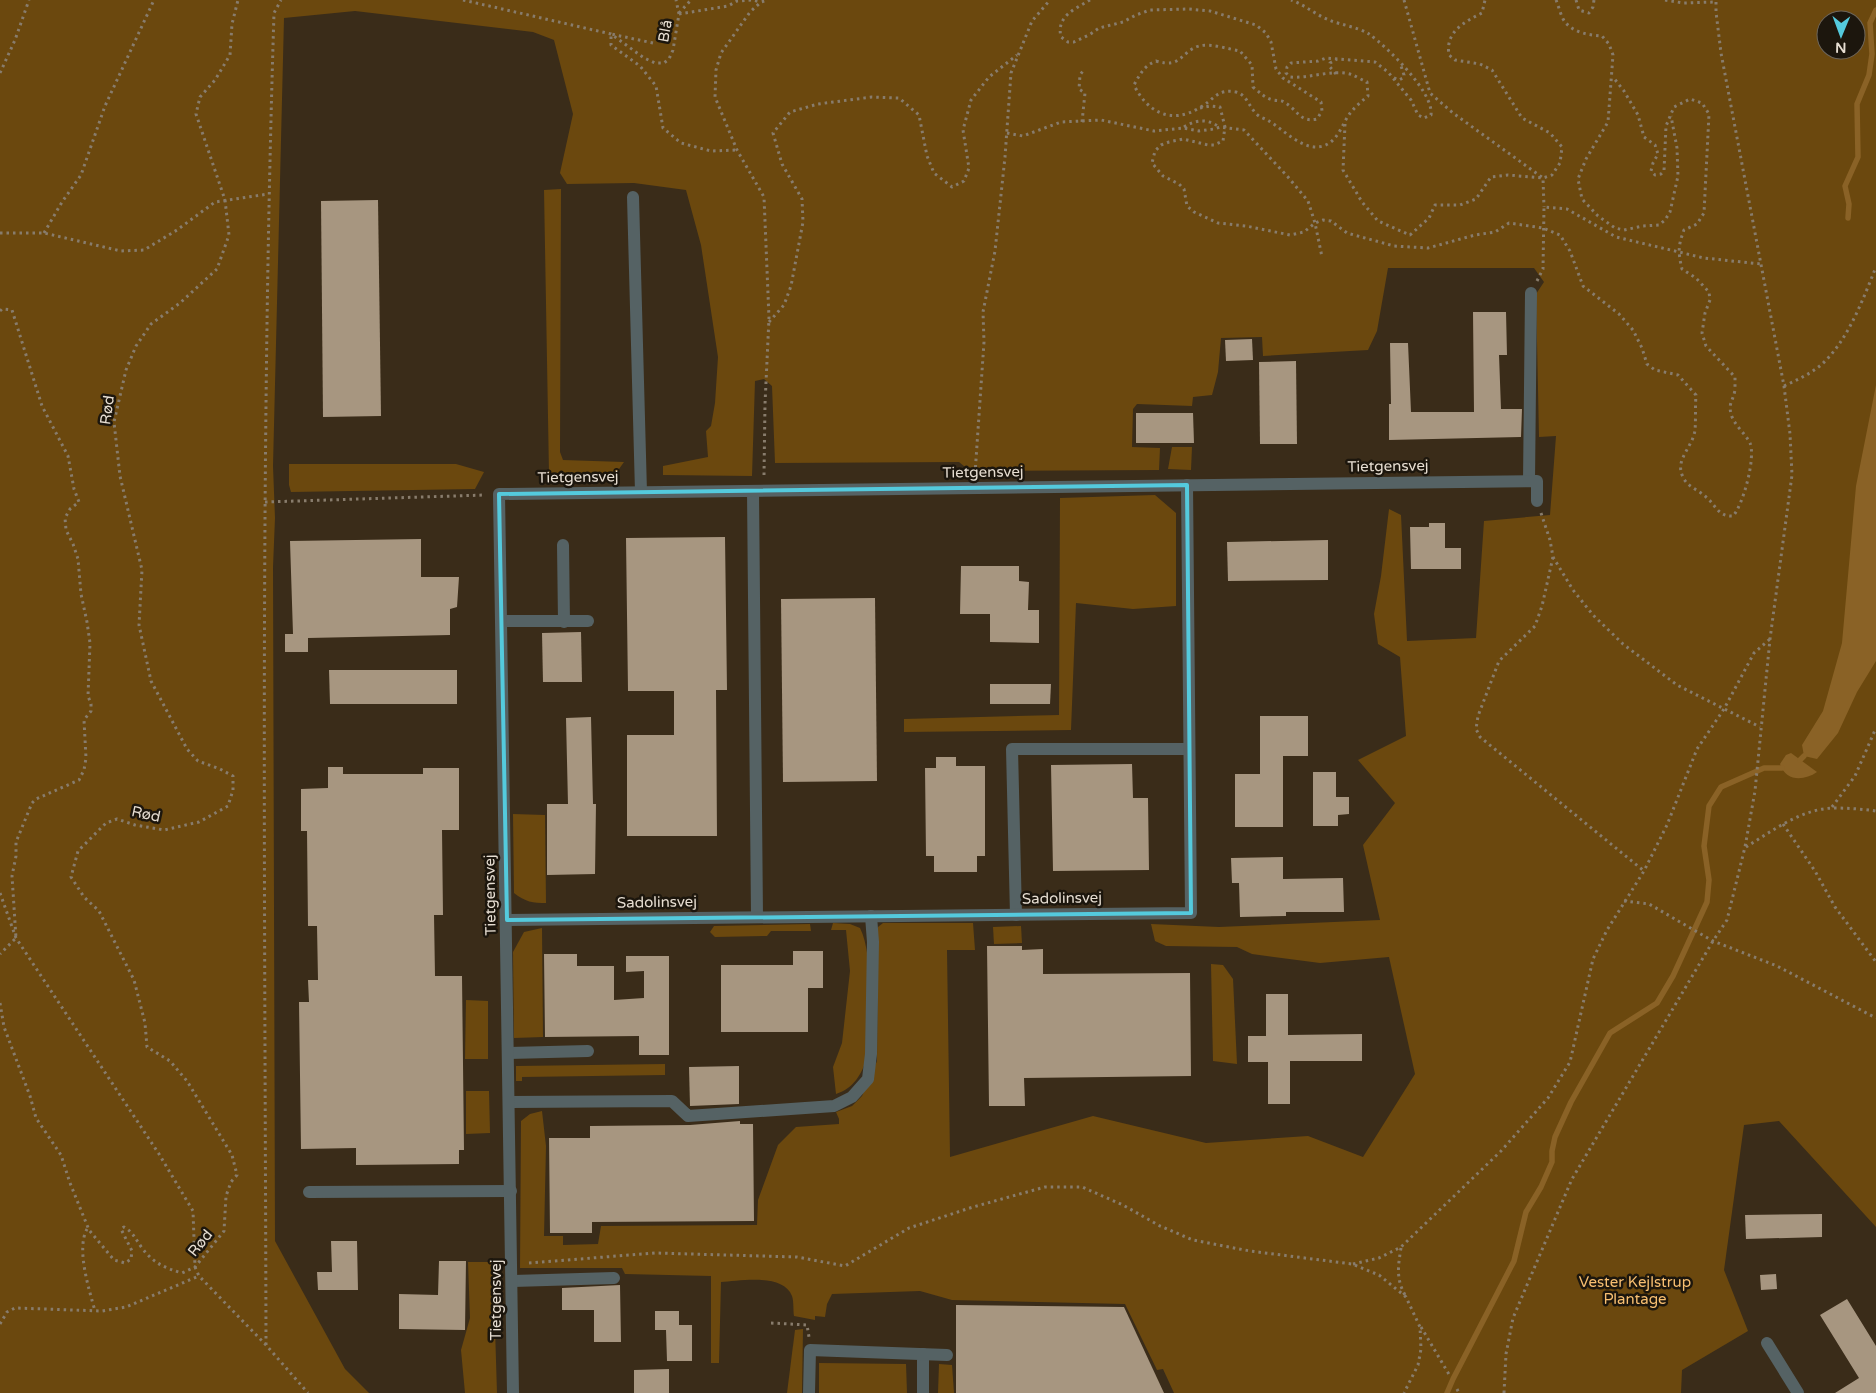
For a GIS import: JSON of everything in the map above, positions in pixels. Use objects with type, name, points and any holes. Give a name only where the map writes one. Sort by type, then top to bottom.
[{"type":"street","points":[[633,197],[641,492]]},
{"type":"street","points":[[1531,293],[1529,481],[1537,480],[1537,501]]},
{"type":"street","name":"Tietgensvej","points":[[513,1393],[513,1281],[499,494],[1529,481]]},
{"type":"street","name":"Sadolinsvej","points":[[507,920],[1190,912],[1187,485]]},
{"type":"street","points":[[757,917],[759,491]]},
{"type":"street","points":[[563,545],[564,622]]},
{"type":"street","points":[[501,622],[588,622]]},
{"type":"street","points":[[1016,915],[1012,749],[1189,749]]},
{"type":"street","points":[[510,1102],[672,1101],[688,1116],[834,1106],[852,1097],[868,1079],[871,1054],[873,942],[871,916]]},
{"type":"street","points":[[509,1053],[588,1051]]},
{"type":"street","points":[[309,1192],[511,1191]]},
{"type":"street","points":[[513,1281],[614,1278]]},
{"type":"street","points":[[1768,1343],[1798,1393]]},
{"type":"street","points":[[809,1393],[810,1350],[947,1355]]},
{"type":"street","points":[[923,1354],[923,1393]]},
{"type":"path","points":[[0,73],[15,40],[29,0]]},
{"type":"path","points":[[44,233],[81,175],[105,106],[154,0]]},
{"type":"path","name":"Rød","points":[[0,1003],[4,1027],[30,1096],[36,1118],[61,1154],[88,1228],[114,1260],[125,1263],[132,1259],[132,1251],[121,1229],[124,1227],[132,1232],[154,1262],[164,1268],[182,1273],[195,1267],[224,1231],[226,1196],[230,1182],[237,1175],[232,1155],[187,1081],[170,1061],[147,1047],[145,1023],[134,980],[99,911],[84,897],[71,878],[78,851],[106,823],[117,819],[135,825],[164,830],[199,822],[228,806],[233,790],[233,776],[198,761],[187,748],[151,681],[139,625],[142,570],[120,476],[114,422],[126,370],[136,346],[151,324],[180,303],[217,269],[229,235],[225,200],[196,114],[200,97],[215,80],[230,55],[232,24],[238,0]]},
{"type":"path","points":[[266,1346],[265,502],[268,194],[274,13],[281,0]]},
{"type":"path","points":[[466,0],[653,43]]},
{"type":"path","points":[[676,0],[679,14]]},
{"type":"path","points":[[679,14],[691,0]]},
{"type":"path","points":[[679,14],[728,6],[737,1],[752,0],[761,2]]},
{"type":"path","points":[[759,491],[769,318],[764,197],[737,150],[714,97],[716,70],[720,53],[750,12],[761,2],[768,0]]},
{"type":"path","points":[[974,488],[984,342],[983,312],[995,251],[1007,133],[1010,73],[1032,21],[1050,0]]},
{"type":"path","points":[[1090,0],[1061,20],[1059,29],[1061,36],[1068,42],[1074,42],[1099,28],[1123,22],[1150,10],[1210,10],[1256,25],[1266,33],[1271,42],[1276,69],[1282,78],[1321,102],[1322,112],[1318,119],[1309,121],[1283,101],[1274,101],[1264,97],[1254,87],[1252,66],[1240,51],[1202,45],[1192,49],[1178,60],[1165,64],[1156,61],[1146,66],[1140,73],[1134,85],[1140,97],[1154,111],[1167,115],[1186,113],[1200,108],[1216,94],[1235,92],[1244,95],[1259,116],[1293,138],[1309,146],[1322,146],[1335,139],[1351,112],[1368,96],[1366,82],[1351,74],[1290,77],[1286,73],[1287,67],[1291,63],[1337,58],[1375,62],[1393,78],[1411,100],[1418,115],[1424,118],[1431,115],[1432,110],[1421,86],[1400,62],[1368,33],[1327,19],[1306,6],[1291,0]]},
{"type":"path","points":[[1404,0],[1430,93],[1453,114],[1543,178]]},
{"type":"path","points":[[1345,123],[1343,170],[1362,202],[1378,221],[1410,235],[1429,218],[1435,204],[1460,205],[1476,200],[1491,177],[1508,175],[1543,178],[1552,175],[1560,163],[1562,147],[1550,133],[1522,118],[1492,70],[1480,64],[1455,60],[1449,55],[1449,41],[1456,29],[1464,22],[1482,13],[1485,0]]},
{"type":"path","points":[[1556,0],[1565,22],[1578,32],[1602,36],[1609,44],[1613,55],[1613,77],[1608,122],[1586,159],[1578,179],[1582,199],[1598,216],[1614,228],[1624,230],[1634,227],[1659,225],[1670,212],[1678,176],[1677,148],[1671,115],[1666,126],[1664,171],[1655,176],[1651,170],[1658,154],[1654,145],[1644,137],[1638,115],[1624,90],[1613,77]]},
{"type":"path","points":[[1576,0],[1579,10],[1589,12],[1594,0]]},
{"type":"path","points":[[1504,1393],[1506,1354],[1513,1318],[1572,1179],[1727,920],[1745,847],[1755,791],[1770,639],[1792,475],[1790,434],[1784,386],[1720,53],[1716,1],[1683,3],[1665,0]]},
{"type":"path","name":"Blå","points":[[611,34],[644,58],[655,63],[664,63],[669,59],[673,50],[679,14]]},
{"type":"path","points":[[611,34],[611,45],[640,66],[656,86],[663,128],[681,143],[711,151],[737,150]]},
{"type":"path","points":[[769,322],[784,305],[791,286],[802,222],[802,199],[782,164],[773,133],[790,112],[818,104],[872,97],[899,98],[918,115],[927,156],[934,173],[952,187],[964,181],[969,168],[963,130],[971,100],[989,77],[1017,55]]},
{"type":"path","points":[[1336,74],[1330,67],[1330,63],[1337,58]]},
{"type":"path","points":[[1393,78],[1399,80],[1403,78],[1404,74],[1400,62]]},
{"type":"path","points":[[1082,122],[1084,93],[1079,89],[1080,75],[1083,71]]},
{"type":"path","points":[[1007,133],[1023,136],[1062,122],[1101,120],[1154,131],[1183,128],[1198,131],[1220,127]]},
{"type":"path","points":[[1183,128],[1192,122],[1206,121],[1220,127],[1244,130],[1308,201],[1322,257]]},
{"type":"path","points":[[1531,293],[1543,269],[1543,178]]},
{"type":"path","points":[[0,233],[44,233],[120,251],[144,250],[177,230],[215,202],[268,194]]},
{"type":"path","points":[[1544,207],[1568,209],[1616,237],[1704,258],[1761,264]]},
{"type":"path","points":[[1784,386],[1804,377],[1822,364],[1840,342],[1856,316],[1876,267]]},
{"type":"path","points":[[0,311],[2,309],[12,310],[42,406],[68,456],[74,489],[79,502],[70,509],[65,518],[66,530],[74,544],[78,559],[81,594],[90,643],[88,696],[91,704],[91,712],[84,720],[86,758],[84,770],[79,780],[36,799],[32,803],[16,842],[16,856],[12,876],[16,938],[0,954]]},
{"type":"path","points":[[265,502],[499,494]]},
{"type":"path","points":[[1537,501],[1550,540],[1553,557],[1573,590],[1593,615],[1623,644],[1677,685],[1760,727]]},
{"type":"path","points":[[1553,557],[1542,606],[1535,626],[1500,661],[1478,716],[1476,729],[1480,737],[1644,870]]},
{"type":"path","points":[[1352,1264],[1379,1258],[1401,1247],[1501,1151],[1548,1098],[1570,1062],[1594,959],[1667,825],[1697,749],[1724,709],[1754,653],[1770,639]]},
{"type":"path","points":[[1832,808],[1855,776],[1876,728]]},
{"type":"path","points":[[1745,847],[1783,824],[1808,813],[1832,808],[1876,811]]},
{"type":"path","points":[[1783,824],[1815,871],[1835,907],[1876,962]]},
{"type":"path","points":[[0,893],[16,938],[159,1154],[193,1211],[195,1267],[199,1276],[308,1393]]},
{"type":"path","points":[[1624,901],[1649,904],[1713,941],[1778,966],[1876,1018]]},
{"type":"path","points":[[512,1265],[655,1253],[797,1257],[845,1266],[909,1228],[973,1207],[1045,1187],[1082,1187],[1123,1205],[1160,1226],[1193,1240],[1250,1251],[1352,1264],[1379,1275],[1406,1296]]},
{"type":"path","points":[[88,1228],[83,1238],[86,1279],[95,1310]]},
{"type":"path","points":[[1401,1247],[1397,1271],[1401,1287],[1420,1327],[1450,1376]]},
{"type":"path","points":[[0,1324],[7,1312],[16,1308],[95,1310],[126,1307],[199,1276]]},
{"type":"path","points":[[771,1323],[807,1325],[810,1350]]},
{"type":"path","points":[[1404,1393],[1418,1365],[1421,1349],[1420,1327]]},
{"type":"highlighted area","points":[[1187,485],[1191,913],[507,920],[499,494]]},
{"type":"green space","name":"Vester Kejlstrup Plantage","points":[[0,0],[1876,0],[1876,1227],[1779,1121],[1744,1125],[1724,1270],[1748,1331],[1682,1370],[1681,1393],[1174,1393],[1163,1369],[1157,1370],[1125,1304],[952,1300],[920,1291],[832,1294],[827,1304],[825,1317],[815,1316],[815,1320],[794,1316],[793,1298],[787,1289],[771,1281],[760,1280],[721,1282],[719,1363],[711,1363],[711,1276],[625,1274],[622,1268],[520,1268],[521,1121],[530,1114],[542,1111],[546,1146],[544,1236],[563,1236],[563,1245],[598,1244],[601,1226],[757,1225],[758,1200],[778,1145],[796,1127],[839,1124],[836,1112],[852,1106],[862,1096],[877,1061],[878,927],[883,923],[973,923],[975,950],[947,950],[950,1157],[1093,1116],[1206,1143],[1308,1136],[1363,1157],[1415,1074],[1389,957],[1320,963],[1252,954],[1237,947],[1166,946],[1155,941],[1151,924],[1219,927],[1380,920],[1363,845],[1395,803],[1358,760],[1406,736],[1400,657],[1378,644],[1374,614],[1381,576],[1389,509],[1401,515],[1407,641],[1476,638],[1484,521],[1550,515],[1556,436],[1539,437],[1536,294],[1544,282],[1534,268],[1388,268],[1377,331],[1368,350],[1263,356],[1262,337],[1221,338],[1218,372],[1212,395],[1193,397],[1192,406],[1137,404],[1133,409],[1132,447],[1160,448],[1159,470],[970,471],[959,462],[775,463],[772,386],[764,379],[755,381],[752,476],[663,475],[663,466],[708,457],[706,431],[711,426],[715,403],[718,357],[701,245],[686,190],[634,183],[567,184],[560,173],[573,114],[554,40],[533,32],[355,11],[284,18],[273,466],[275,518],[273,567],[275,1241],[345,1369],[369,1393],[0,1393]]},
{"type":"green space","points":[[561,189],[560,452],[563,460],[624,462],[614,476],[549,474],[544,190]]},
{"type":"green space","points":[[1172,447],[1192,447],[1191,470],[1168,469]]},
{"type":"green space","points":[[289,464],[456,464],[484,472],[475,489],[291,492]]},
{"type":"green space","points":[[1155,495],[1176,513],[1176,606],[1133,609],[1076,603],[1071,730],[904,732],[904,719],[1059,715],[1060,498]]},
{"type":"green space","points":[[513,814],[545,815],[546,903],[529,901],[514,893]]},
{"type":"green space","points":[[833,923],[850,924],[860,928],[868,956],[870,991],[867,1058],[856,1080],[848,1088],[836,1094],[833,1067],[842,1043],[850,971],[846,930],[831,930]]},
{"type":"green space","points":[[810,924],[811,931],[771,931],[767,936],[715,937],[710,932],[714,926]]},
{"type":"green space","points":[[1021,926],[1022,943],[994,944],[993,927]]},
{"type":"green space","points":[[542,928],[543,1037],[514,1038],[513,952],[524,932]]},
{"type":"green space","points":[[1211,964],[1223,965],[1233,979],[1237,1064],[1213,1061]]},
{"type":"green space","points":[[466,1000],[488,1001],[488,1059],[465,1059]]},
{"type":"green space","points":[[665,1064],[665,1075],[522,1077],[522,1081],[516,1081],[516,1066]]},
{"type":"green space","points":[[466,1091],[489,1091],[490,1133],[466,1134]]},
{"type":"green space","points":[[468,1262],[493,1262],[497,1393],[465,1393],[461,1350],[470,1318]]},
{"type":"green space","points":[[803,1329],[802,1393],[787,1393],[795,1330]]},
{"type":"green space","points":[[819,1363],[906,1364],[907,1393],[819,1393]]},
{"type":"green space","points":[[939,1364],[952,1365],[954,1393],[938,1393]]},
{"type":"shaded area","points":[[1876,385],[1876,661],[1857,692],[1838,733],[1817,759],[1804,756],[1802,745],[1823,711],[1842,643],[1856,486]]},
{"type":"shaded area","points":[[1791,753],[1817,772],[1801,778],[1791,777],[1786,774],[1780,764],[1786,755]]},
{"type":"building","points":[[378,200],[381,416],[323,417],[321,201]]},
{"type":"building","points":[[1473,312],[1506,312],[1507,355],[1499,355],[1501,409],[1522,409],[1521,437],[1389,440],[1389,404],[1391,404],[1390,343],[1408,343],[1411,412],[1474,412]]},
{"type":"building","points":[[1252,339],[1253,360],[1226,361],[1225,340]]},
{"type":"building","points":[[1296,361],[1297,444],[1260,444],[1259,362]]},
{"type":"building","points":[[1136,413],[1193,413],[1194,443],[1136,443]]},
{"type":"building","points":[[1429,523],[1445,523],[1445,548],[1461,548],[1461,569],[1411,569],[1410,527],[1429,527]]},
{"type":"building","points":[[725,537],[727,690],[716,690],[717,836],[627,836],[627,735],[674,735],[674,691],[628,691],[626,538]]},
{"type":"building","points":[[421,539],[421,577],[459,577],[457,607],[450,609],[450,635],[308,638],[308,652],[285,652],[285,634],[293,634],[290,541]]},
{"type":"building","points":[[1328,540],[1328,580],[1228,581],[1227,542]]},
{"type":"building","points":[[961,566],[1019,566],[1019,581],[1029,582],[1028,610],[1039,610],[1039,643],[990,642],[990,614],[960,614]]},
{"type":"building","points":[[875,598],[877,781],[783,782],[781,599]]},
{"type":"building","points":[[581,632],[582,682],[543,682],[542,633]]},
{"type":"building","points":[[329,670],[457,670],[457,704],[330,704]]},
{"type":"building","points":[[990,684],[1051,684],[1050,704],[990,704]]},
{"type":"building","points":[[1260,716],[1308,716],[1308,756],[1283,756],[1283,827],[1235,827],[1235,774],[1260,774]]},
{"type":"building","points":[[591,717],[593,804],[596,804],[595,874],[547,875],[547,804],[568,804],[566,718]]},
{"type":"building","points":[[936,757],[956,757],[956,766],[985,766],[985,856],[977,856],[977,872],[934,872],[934,856],[926,856],[925,768],[936,768]]},
{"type":"building","points":[[1132,764],[1133,798],[1148,798],[1149,870],[1053,871],[1051,765]]},
{"type":"building","points":[[328,767],[343,767],[343,774],[423,774],[423,768],[459,768],[459,830],[442,830],[443,915],[434,915],[435,976],[462,976],[464,1150],[459,1150],[459,1164],[356,1165],[356,1148],[301,1149],[299,1002],[309,1002],[308,980],[318,980],[317,926],[308,926],[307,831],[301,831],[301,789],[328,788]]},
{"type":"building","points":[[1313,772],[1336,772],[1336,797],[1349,797],[1349,814],[1338,815],[1338,826],[1313,826]]},
{"type":"building","points":[[1283,857],[1283,879],[1343,878],[1344,912],[1286,912],[1286,916],[1240,917],[1239,883],[1232,883],[1231,858]]},
{"type":"building","points":[[987,946],[1022,946],[1022,950],[1043,949],[1043,974],[1190,973],[1191,1076],[1024,1078],[1025,1106],[989,1106]]},
{"type":"building","points":[[793,951],[823,951],[823,988],[808,988],[808,1032],[721,1032],[721,965],[793,965]]},
{"type":"building","points":[[544,954],[577,954],[577,966],[614,966],[614,1000],[644,998],[644,971],[626,972],[626,956],[669,956],[669,1055],[639,1055],[639,1036],[545,1037]]},
{"type":"building","points":[[1266,994],[1288,994],[1288,1035],[1362,1034],[1362,1061],[1290,1061],[1290,1104],[1268,1104],[1268,1062],[1248,1062],[1248,1036],[1266,1036]]},
{"type":"building","points":[[739,1066],[739,1104],[690,1106],[689,1067]]},
{"type":"building","points":[[740,1121],[740,1124],[753,1124],[754,1221],[592,1222],[592,1233],[550,1233],[549,1138],[590,1138],[590,1126],[690,1125]]},
{"type":"building","points":[[1822,1214],[1822,1237],[1746,1239],[1745,1215]]},
{"type":"building","points":[[331,1241],[357,1241],[358,1290],[318,1290],[317,1272],[332,1272]]},
{"type":"building","points":[[439,1261],[466,1261],[465,1330],[399,1329],[399,1294],[438,1295]]},
{"type":"building","points":[[1776,1274],[1777,1289],[1761,1290],[1760,1275]]},
{"type":"building","points":[[620,1285],[621,1342],[594,1342],[594,1310],[562,1310],[562,1288]]},
{"type":"building","points":[[1847,1299],[1876,1346],[1876,1393],[1835,1393],[1859,1378],[1820,1315]]},
{"type":"building","points":[[956,1305],[1124,1307],[1164,1393],[956,1393]]},
{"type":"building","points":[[655,1311],[679,1311],[679,1325],[692,1325],[692,1361],[667,1361],[666,1330],[655,1330]]},
{"type":"building","points":[[669,1369],[669,1393],[634,1393],[634,1370]]},
{"type":"waterway","points":[[1848,218],[1849,204],[1845,186],[1858,157],[1857,104],[1869,75],[1872,54],[1870,23],[1876,10]]},
{"type":"waterway","points":[[1800,760],[1804,756]]},
{"type":"waterway","points":[[1447,1393],[1514,1261],[1526,1212],[1541,1187],[1552,1162],[1555,1137],[1571,1102],[1610,1033],[1657,1003],[1673,976],[1707,902],[1709,880],[1704,846],[1709,806],[1721,787],[1764,768],[1782,768]]}]
